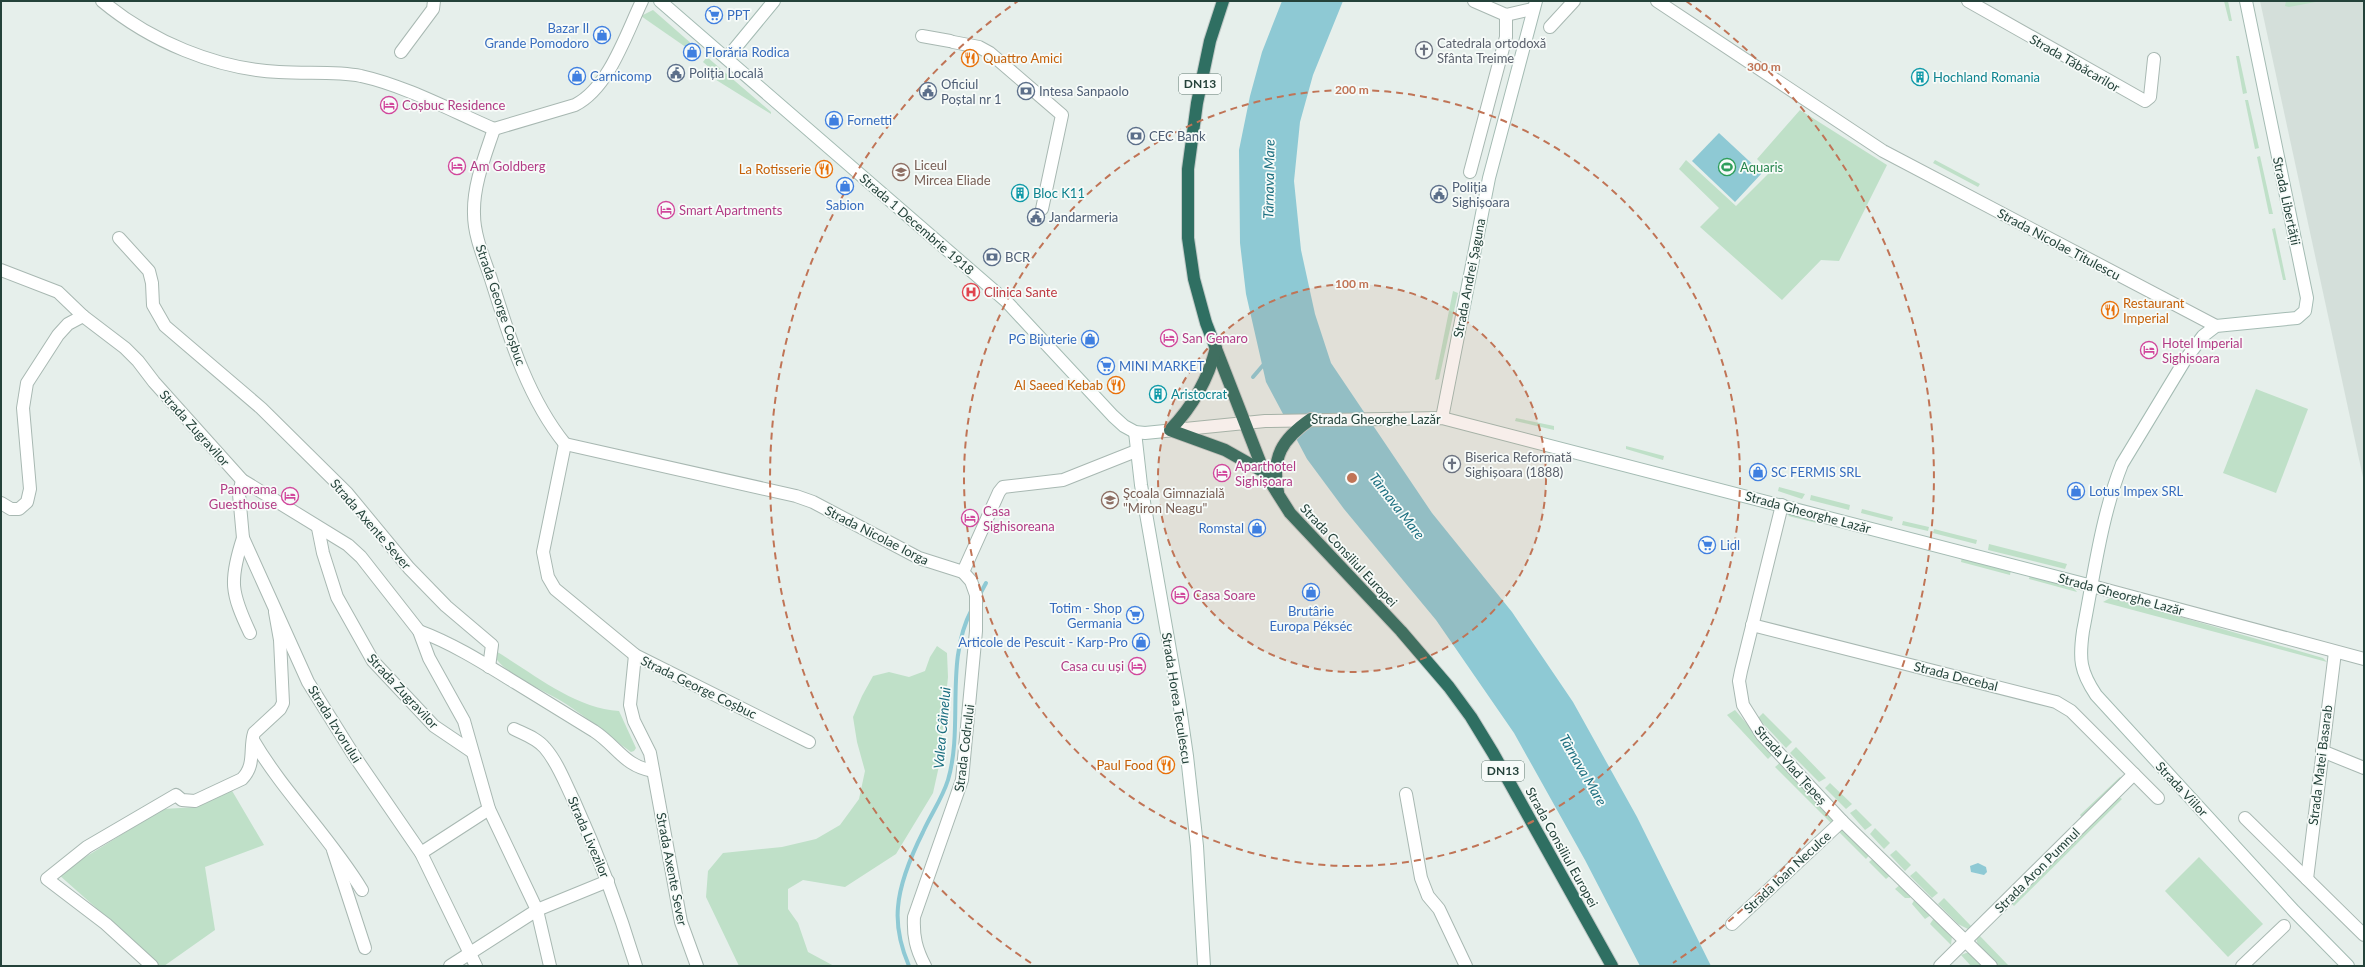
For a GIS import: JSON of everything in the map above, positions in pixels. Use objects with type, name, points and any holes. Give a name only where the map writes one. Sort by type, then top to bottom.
[{"type":"highway","name":"Strada Consiliul Europei","points":[[1223,1],[1210,41],[1197,103],[1187,188],[1190,258],[1199,299],[1216,348],[1264,472],[1279,497],[1302,527],[1410,641],[1470,717],[1493,753],[1612,966]]},
{"type":"highway","points":[[1216,348],[1208,373],[1197,397],[1170,430],[1225,450],[1264,472]]},
{"type":"highway","points":[[1279,497],[1276,472],[1282,445],[1296,430],[1311,419]]},
{"type":"street","points":[[102,1],[147,33],[216,60],[250,69],[279,72],[342,74],[370,78],[494,129],[575,105],[586,99],[603,80],[642,1]]},
{"type":"street","points":[[401,52],[433,9],[434,1]]},
{"type":"street","name":"Strada 1 Decembrie 1918","points":[[660,1],[1006,301],[1113,416],[1124,426],[1135,432]]},
{"type":"street","points":[[727,58],[774,1]]},
{"type":"street","points":[[1474,1],[1506,15],[1534,5]]},
{"type":"street","points":[[1550,27],[1574,1]]},
{"type":"street","name":"Strada Nicolae Titulescu","points":[[1657,1],[1883,151],[2216,326]]},
{"type":"street","name":"Strada Tăbăcarilor","points":[[1968,1],[2145,101],[2150,97],[2154,59]]},
{"type":"street","name":"Strada Libertății","points":[[2216,326],[2298,318],[2305,311],[2307,298],[2246,1]]},
{"type":"street","name":"Strada Andrei Șaguna","points":[[1442,418],[1489,178],[1534,5]]},
{"type":"street","points":[[1470,172],[1506,37],[1506,15]]},
{"type":"street","points":[[922,36],[979,47],[990,53],[1062,115],[1042,209]]},
{"type":"street","name":"Strada George Coșbuc","points":[[494,129],[475,194],[474,214],[477,238],[532,394],[542,413],[565,444],[543,552],[548,577],[555,589],[575,608],[609,632],[635,655],[809,742]]},
{"type":"street","name":"Strada Axente Sever","points":[[119,238],[149,271],[152,283],[153,305],[165,326],[261,408],[347,492],[409,568],[446,606],[492,644],[490,667]]},
{"type":"street","name":"Strada Zugravilor","points":[[1,270],[58,292],[83,316],[125,348],[138,361],[154,382],[242,480],[318,528],[339,539],[361,557],[419,631],[429,658],[464,721],[471,751],[490,809],[537,910],[550,966]]},
{"type":"street","points":[[1,503],[12,509],[19,509],[27,502],[30,489],[23,413],[23,398],[27,383],[58,334],[68,324],[83,316]]},
{"type":"street","points":[[2092,586],[2109,502],[2122,464],[2194,347],[2203,336],[2216,326]]},
{"type":"street","name":"Strada Gheorghe Lazăr","points":[[1244,422],[1398,417],[1442,418],[2092,586],[2364,659]]},
{"type":"street","points":[[1135,432],[1145,433],[1244,422]]},
{"type":"street","name":"Strada Horea Teculescu","points":[[1135,432],[1136,451],[1186,748],[1197,846],[1204,966]]},
{"type":"street","name":"Strada Nicolae Iorga","points":[[565,444],[796,496],[813,502],[919,558],[963,572]]},
{"type":"street","points":[[963,572],[999,492],[1003,487],[1063,480],[1136,451]]},
{"type":"street","name":"Strada Izvorului","points":[[242,480],[240,494],[243,538],[275,612],[308,682],[352,754],[421,853],[471,952],[476,966]]},
{"type":"street","name":"Strada Vlad Țepeș","points":[[1782,505],[1739,682],[1743,705],[1762,735],[1842,821],[1991,966]]},
{"type":"street","name":"Strada Zugravilor","points":[[318,528],[323,553],[337,597],[373,661],[434,726],[471,751]]},
{"type":"street","points":[[243,538],[236,560],[234,591],[237,606],[250,633]]},
{"type":"street","name":"Strada Codrului","points":[[925,966],[917,951],[914,939],[914,917],[962,780],[976,631],[976,595],[971,581],[963,572]]},
{"type":"street","name":"Strada Viilor","points":[[2092,586],[2080,651],[2081,668],[2096,695],[2294,911],[2348,966]]},
{"type":"street","points":[[152,966],[106,924],[47,879],[86,847],[176,795],[182,800],[195,801],[242,778],[248,773],[251,764],[252,738],[254,732],[280,709],[283,703],[280,640],[275,612]]},
{"type":"street","name":"Strada Decebal","points":[[1752,625],[2056,702],[2071,711],[2158,798]]},
{"type":"street","name":"Strada Zugravilor","points":[[419,631],[445,642],[490,667]]},
{"type":"street","name":"Strada Matei Basarab","points":[[2307,879],[2335,652]]},
{"type":"street","name":"Strada Axente Sever","points":[[635,655],[630,705],[634,720],[650,752],[681,922],[697,966]]},
{"type":"street","points":[[490,667],[596,733],[628,762],[642,769],[653,771]]},
{"type":"street","name":"Strada Livezilor","points":[[514,729],[535,740],[544,747],[556,762],[618,904],[636,966]]},
{"type":"street","points":[[252,738],[269,764],[345,860],[362,890]]},
{"type":"street","points":[[2322,751],[2364,768]]},
{"type":"street","name":"Strada Aron Pumnul","points":[[1940,966],[2134,774]]},
{"type":"street","points":[[1406,794],[1421,878],[1428,896],[1439,909],[1466,966]]},
{"type":"street","points":[[421,853],[490,809]]},
{"type":"street","points":[[2245,818],[2364,934]]},
{"type":"street","name":"Strada Ioan Neculce","points":[[1732,924],[1842,821]]},
{"type":"street","points":[[332,845],[365,948]]},
{"type":"street","points":[[450,966],[537,910],[608,882]]},
{"type":"street","points":[[2242,966],[2284,926]]},
{"type":"shaded area","points":[[2260,1],[2364,1],[2364,482]]},
{"type":"green space","points":[[2224,1],[2228,1],[2232,21],[2229,21]]},
{"type":"green space","points":[[2286,1],[2321,1],[2289,7],[2285,6]]},
{"type":"green space","points":[[653,10],[701,52],[700,57],[641,16]]},
{"type":"green space","points":[[2236,56],[2239,56],[2247,93],[2243,94]]},
{"type":"green space","points":[[707,57],[771,112],[771,114],[713,78],[716,73],[703,62]]},
{"type":"green space","points":[[2245,100],[2248,100],[2259,148],[2255,149]]},
{"type":"green space","points":[[1800,110],[1887,165],[1839,261],[1821,260],[1782,300],[1700,227],[1719,208],[1679,169],[1686,160],[1736,206],[1770,172],[1757,159]]},
{"type":"green space","points":[[2260,156],[2273,214],[2269,214],[2257,157]]},
{"type":"green space","points":[[1935,160],[1980,184],[1978,187],[1933,163]]},
{"type":"green space","points":[[2275,228],[2286,280],[2283,280],[2272,229]]},
{"type":"green space","points":[[1453,291],[1458,293],[1439,379],[1435,380]]},
{"type":"green space","points":[[2256,389],[2308,409],[2276,493],[2223,473]]},
{"type":"green space","points":[[1516,418],[1554,426],[1554,430],[1515,421]]},
{"type":"green space","points":[[1626,446],[1664,456],[1663,460],[1626,449]]},
{"type":"green space","points":[[1779,487],[1805,494],[1802,499],[1778,491]]},
{"type":"green space","points":[[1811,495],[1850,505],[1849,510],[1810,500]]},
{"type":"green space","points":[[1862,509],[1893,517],[1892,521],[1861,513]]},
{"type":"green space","points":[[1792,513],[1822,519],[1821,524],[1788,516]]},
{"type":"green space","points":[[1903,521],[1929,527],[1928,531],[1902,525]]},
{"type":"green space","points":[[1934,529],[1977,540],[1976,544],[1933,533]]},
{"type":"green space","points":[[1989,544],[2067,564],[2065,569],[1988,550]]},
{"type":"green space","points":[[1962,557],[2011,570],[2010,575],[1961,562]]},
{"type":"green space","points":[[2030,575],[2072,586],[2077,592],[2029,579]]},
{"type":"green space","points":[[2112,597],[2323,658],[2327,662],[2103,602]]},
{"type":"green space","points":[[937,646],[947,653],[948,677],[939,766],[933,793],[896,854],[845,887],[803,880],[788,889],[788,909],[798,923],[808,952],[834,966],[739,966],[706,897],[708,871],[723,853],[782,847],[816,839],[840,825],[859,799],[865,771],[857,742],[853,717],[862,696],[873,676],[889,672],[909,677],[925,671],[930,657]]},
{"type":"green space","points":[[494,650],[539,679],[570,696],[602,708],[619,711],[636,748],[634,751],[631,752],[566,704],[512,673],[497,660]]},
{"type":"green space","points":[[1735,710],[1773,754],[1768,759],[1727,715]]},
{"type":"green space","points":[[1763,713],[1792,742],[1786,748],[1758,718]]},
{"type":"green space","points":[[1796,747],[1826,778],[1819,782],[1790,753]]},
{"type":"green space","points":[[1781,762],[1836,820],[1832,824],[1775,767]]},
{"type":"green space","points":[[2120,777],[2122,779],[2082,818],[2080,815]]},
{"type":"green space","points":[[1830,783],[1852,804],[1846,809],[1825,788]]},
{"type":"green space","points":[[231,789],[264,845],[205,867],[215,930],[164,966],[155,966],[103,914],[58,874],[163,809],[197,807]]},
{"type":"green space","points":[[2119,797],[2122,799],[2014,906],[2011,903]]},
{"type":"green space","points":[[1856,809],[1872,825],[1865,830],[1850,813]]},
{"type":"green space","points":[[1843,826],[1871,853],[1866,859],[1837,830]]},
{"type":"green space","points":[[1875,828],[1890,843],[1884,849],[1870,834]]},
{"type":"green space","points":[[1896,850],[1911,865],[1905,871],[1890,855]]},
{"type":"green space","points":[[1875,857],[1892,874],[1886,879],[1869,862]]},
{"type":"green space","points":[[2199,857],[2263,924],[2228,957],[2165,891]]},
{"type":"green space","points":[[1916,871],[1938,893],[1932,898],[1910,876]]},
{"type":"green space","points":[[1901,884],[1911,894],[1910,898],[1905,898],[1895,889]]},
{"type":"green space","points":[[1944,898],[1971,926],[1968,929],[1958,924],[1938,904]]},
{"type":"green space","points":[[1915,899],[1931,915],[1925,919],[1912,904]]},
{"type":"green space","points":[[1934,918],[1952,936],[1951,945],[1930,924]]},
{"type":"green space","points":[[1979,935],[2008,965],[2007,966],[1999,966],[1978,945],[1976,938]]},
{"type":"green space","points":[[1970,953],[1982,966],[1971,966],[1961,955]]},
{"type":"water","name":"Târnava Mare","points":[[1282,1],[1343,1],[1313,75],[1300,122],[1294,181],[1301,250],[1315,314],[1331,363],[1432,513],[1512,612],[1573,702],[1637,817],[1711,966],[1640,966],[1585,860],[1514,733],[1436,620],[1344,509],[1307,459],[1266,382],[1246,294],[1240,243],[1239,150],[1250,96],[1262,52]]},
{"type":"water","name":"Aquaris","points":[[1719,133],[1762,173],[1735,202],[1692,161]]},
{"type":"water","points":[[1978,863],[1986,867],[1987,872],[1984,875],[1971,872],[1970,866]]},
{"type":"waterway","name":"Valea Câinelui","points":[[1253,377],[1265,363]]},
{"type":"waterway","name":"Valea Câinelui","points":[[979,596],[986,583]]},
{"type":"waterway","name":"Valea Câinelui","points":[[909,966],[901,945],[898,930],[899,898],[911,859],[926,825],[943,794],[948,780],[955,738],[956,672],[959,650],[964,629],[972,609]]},
{"type":"place","name":"PPT","points":[[714,15]]},
{"type":"place","name":"Bazar Il Grande Pomodoro","points":[[602,35]]},
{"type":"place","name":"Catedrala ortodoxă Sfânta Treime","points":[[1424,50]]},
{"type":"place","name":"Florăria Rodica","points":[[692,52]]},
{"type":"place","name":"Quattro Amici","points":[[970,58]]},
{"type":"place","name":"Poliția Locală","points":[[676,73]]},
{"type":"place","name":"Carnicomp","points":[[577,76]]},
{"type":"place","name":"Hochland Romania","points":[[1920,77]]},
{"type":"place","name":"Oficiul Poștal nr 1","points":[[928,91]]},
{"type":"place","name":"Intesa Sanpaolo","points":[[1026,91]]},
{"type":"place","name":"Coșbuc Residence","points":[[389,105]]},
{"type":"place","name":"Fornetti","points":[[834,120]]},
{"type":"place","name":"CEC Bank","points":[[1136,136]]},
{"type":"place","name":"Am Goldberg","points":[[457,166]]},
{"type":"place","name":"Aquaris","points":[[1727,167]]},
{"type":"place","name":"La Rotisserie","points":[[824,169]]},
{"type":"place","name":"Liceul Mircea Eliade","points":[[901,172]]},
{"type":"place","name":"Sabion","points":[[845,186]]},
{"type":"place","name":"Bloc K11","points":[[1020,193]]},
{"type":"place","name":"Poliția Sighișoara","points":[[1439,194]]},
{"type":"place","name":"Smart Apartments","points":[[666,210]]},
{"type":"place","name":"Jandarmeria","points":[[1036,217]]},
{"type":"place","name":"BCR","points":[[992,257]]},
{"type":"place","name":"Clinica Sante","points":[[971,292]]},
{"type":"place","name":"Restaurant Imperial","points":[[2110,310]]},
{"type":"place","name":"San Genaro","points":[[1169,338]]},
{"type":"place","name":"PG Bijuterie","points":[[1090,339]]},
{"type":"place","name":"Hotel Imperial Sighisoara","points":[[2149,350]]},
{"type":"place","name":"MINI MARKET","points":[[1106,366]]},
{"type":"place","name":"Al Saeed Kebab","points":[[1116,385]]},
{"type":"place","name":"Aristocrat","points":[[1158,394]]},
{"type":"place","name":"Biserica Reformată Sighișoara (1888)","points":[[1452,464]]},
{"type":"place","name":"SC FERMIS SRL","points":[[1758,472]]},
{"type":"place","name":"Aparthotel Sighișoara","points":[[1222,473]]},
{"type":"place","name":"Lotus Impex SRL","points":[[2076,491]]},
{"type":"place","name":"Panorama Guesthouse","points":[[290,496]]},
{"type":"place","name":"Şcoala Gimnazială \"Miron Neagu\"","points":[[1110,500]]},
{"type":"place","name":"Casa Sighisoreana","points":[[970,518]]},
{"type":"place","name":"Romstal","points":[[1257,528]]},
{"type":"place","name":"Lidl","points":[[1707,545]]},
{"type":"place","name":"Brutârie Europa Pékséc","points":[[1311,592]]},
{"type":"place","name":"Casa Soare","points":[[1180,595]]},
{"type":"place","name":"Totim - Shop Germania","points":[[1135,615]]},
{"type":"place","name":"Articole de Pescuit - Karp-Pro","points":[[1141,642]]},
{"type":"place","name":"Casa cu uși","points":[[1137,666]]},
{"type":"place","name":"Paul Food","points":[[1166,765]]}]
